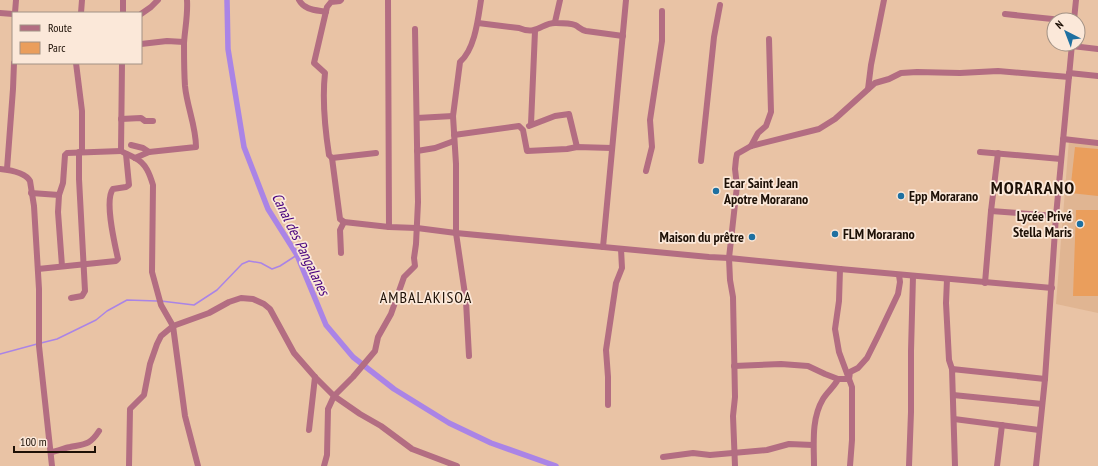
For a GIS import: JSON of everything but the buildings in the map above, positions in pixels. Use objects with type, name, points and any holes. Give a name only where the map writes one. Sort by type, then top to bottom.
[{"type":"street","points":[[14,12],[16,0]]},
{"type":"street","points":[[81,12],[82,0]]},
{"type":"street","points":[[123,0],[123,12]]},
{"type":"street","points":[[142,13],[158,0]]},
{"type":"street","points":[[135,158],[149,152],[196,147],[196,138],[186,97],[184,71],[184,42],[188,11],[187,0]]},
{"type":"street","points":[[299,0],[306,8],[326,12]]},
{"type":"street","points":[[341,0],[331,2],[329,4],[314,63],[325,73],[326,132],[329,155],[332,158],[340,219],[344,222],[899,275],[1052,288]]},
{"type":"street","points":[[388,0],[389,227]]},
{"type":"street","points":[[469,356],[466,302],[456,233],[456,164],[453,116],[460,62],[466,57],[478,23],[481,0]]},
{"type":"street","points":[[555,22],[560,0]]},
{"type":"street","points":[[603,247],[626,0]]},
{"type":"street","points":[[868,89],[871,65],[884,0]]},
{"type":"street","points":[[1075,12],[1076,0]]},
{"type":"street","points":[[701,162],[714,37],[720,5]]},
{"type":"street","points":[[646,171],[652,147],[650,120],[662,41],[662,11]]},
{"type":"street","points":[[0,14],[12,14]]},
{"type":"street","points":[[1005,14],[1046,18]]},
{"type":"street","points":[[478,23],[536,31],[555,22],[575,25],[581,30],[623,36]]},
{"type":"street","points":[[324,466],[327,455],[328,409],[334,396],[353,377],[375,351],[378,337],[391,314],[404,277],[415,266],[414,258],[417,228],[417,118],[415,29]]},
{"type":"street","points":[[531,124],[536,31]]},
{"type":"street","points":[[751,146],[758,133],[766,126],[771,112],[769,39]]},
{"type":"street","points":[[142,44],[167,41],[184,42]]},
{"type":"street","points":[[1086,47],[1098,49]]},
{"type":"street","points":[[1036,466],[1045,379],[1056,216],[1071,52]]},
{"type":"street","points":[[7,170],[14,64]]},
{"type":"street","points":[[71,298],[82,296],[85,293],[83,265],[81,152],[82,111],[76,64]]},
{"type":"street","points":[[38,269],[112,262],[118,259],[110,217],[110,196],[114,189],[129,185],[123,152],[121,119],[122,64]]},
{"type":"street","points":[[735,466],[733,416],[735,397],[733,297],[730,280],[729,258],[736,186],[737,154],[751,146],[819,129],[835,119],[875,83],[902,73],[960,73],[998,71],[1098,76]]},
{"type":"street","points":[[523,130],[531,124],[555,116],[569,114],[577,147]]},
{"type":"street","points":[[417,118],[453,116]]},
{"type":"street","points":[[121,119],[141,118],[145,122],[153,120]]},
{"type":"street","points":[[417,151],[435,148],[454,138],[518,126],[523,130],[527,151],[577,147],[612,148]]},
{"type":"street","points":[[1063,139],[1098,143]]},
{"type":"street","points":[[131,144],[143,148],[149,152]]},
{"type":"street","points":[[62,266],[58,212],[59,195],[63,183],[65,155],[67,153],[81,152],[123,152],[130,157],[135,158],[149,173],[153,185],[152,272],[160,302],[173,326],[185,416],[198,466]]},
{"type":"street","points":[[980,152],[1062,159]]},
{"type":"street","points":[[332,158],[376,153]]},
{"type":"street","points":[[985,283],[998,153]]},
{"type":"street","points":[[0,169],[25,176],[30,181],[34,206],[38,269],[39,346],[52,466]]},
{"type":"street","points":[[31,193],[59,195]]},
{"type":"street","points":[[991,211],[1056,216]]},
{"type":"street","points":[[341,253],[340,230],[344,222]]},
{"type":"street","points":[[608,405],[606,350],[616,283],[622,268],[621,249]]},
{"type":"street","points":[[840,269],[839,301],[835,328],[839,352],[852,387],[850,466]]},
{"type":"street","points":[[849,379],[850,372],[858,368],[867,358],[878,336],[898,294],[900,282],[899,275]]},
{"type":"street","points":[[909,466],[913,276]]},
{"type":"street","points":[[947,279],[946,303],[949,360],[952,369],[955,466]]},
{"type":"street","points":[[129,466],[130,409],[144,395],[150,364],[161,336],[173,326],[209,313],[229,302],[241,298],[253,299],[264,304],[270,309],[294,353],[334,396],[381,426],[412,449],[457,466]]},
{"type":"street","points":[[734,366],[781,364],[808,366],[838,379],[849,379]]},
{"type":"street","points":[[952,369],[1045,379]]},
{"type":"street","points":[[309,430],[315,377]]},
{"type":"street","points":[[814,466],[813,445],[817,414],[823,399],[838,379]]},
{"type":"street","points":[[953,395],[1042,404]]},
{"type":"street","points":[[954,419],[1002,424],[1039,430]]},
{"type":"street","points":[[997,466],[1002,424]]},
{"type":"street","points":[[51,452],[83,446],[94,440],[100,431]]},
{"type":"street","points":[[663,457],[693,453],[710,455],[767,450],[789,444],[813,445]]},
{"type":"shaded area","name":"Lycée Privé Stella Maris","points":[[1069,140],[1098,143],[1098,313],[1056,304]]},
{"type":"green space","points":[[1075,147],[1098,149],[1098,196],[1070,193]]},
{"type":"green space","points":[[1076,210],[1098,210],[1098,296],[1073,296]]},
{"type":"waterway","name":"Canal des Pangalanes","points":[[227,0],[228,49],[244,147],[268,209],[297,255],[326,325],[353,357],[394,389],[449,423],[491,443],[556,466]]},
{"type":"waterway","points":[[161,301],[194,305],[217,290],[242,264],[249,261],[261,263],[272,269],[280,266],[297,255]]},
{"type":"waterway","points":[[41,343],[57,339],[96,320],[107,311],[127,300],[157,301]]},
{"type":"waterway","points":[[0,354],[37,344]]},
{"type":"place","name":"Ecar Saint Jean Apotre Morarano","points":[[716,191]]},
{"type":"place","name":"Epp Morarano","points":[[901,196]]},
{"type":"place","name":"Lycée Privé Stella Maris","points":[[1080,224]]},
{"type":"place","name":"FLM Morarano","points":[[835,234]]},
{"type":"place","name":"Maison du prêtre","points":[[752,237]]},
{"type":"district","name":"MORARANO","points":[[1033,187]]},
{"type":"district","name":"AMBALAKISOA","points":[[426,297]]}]
